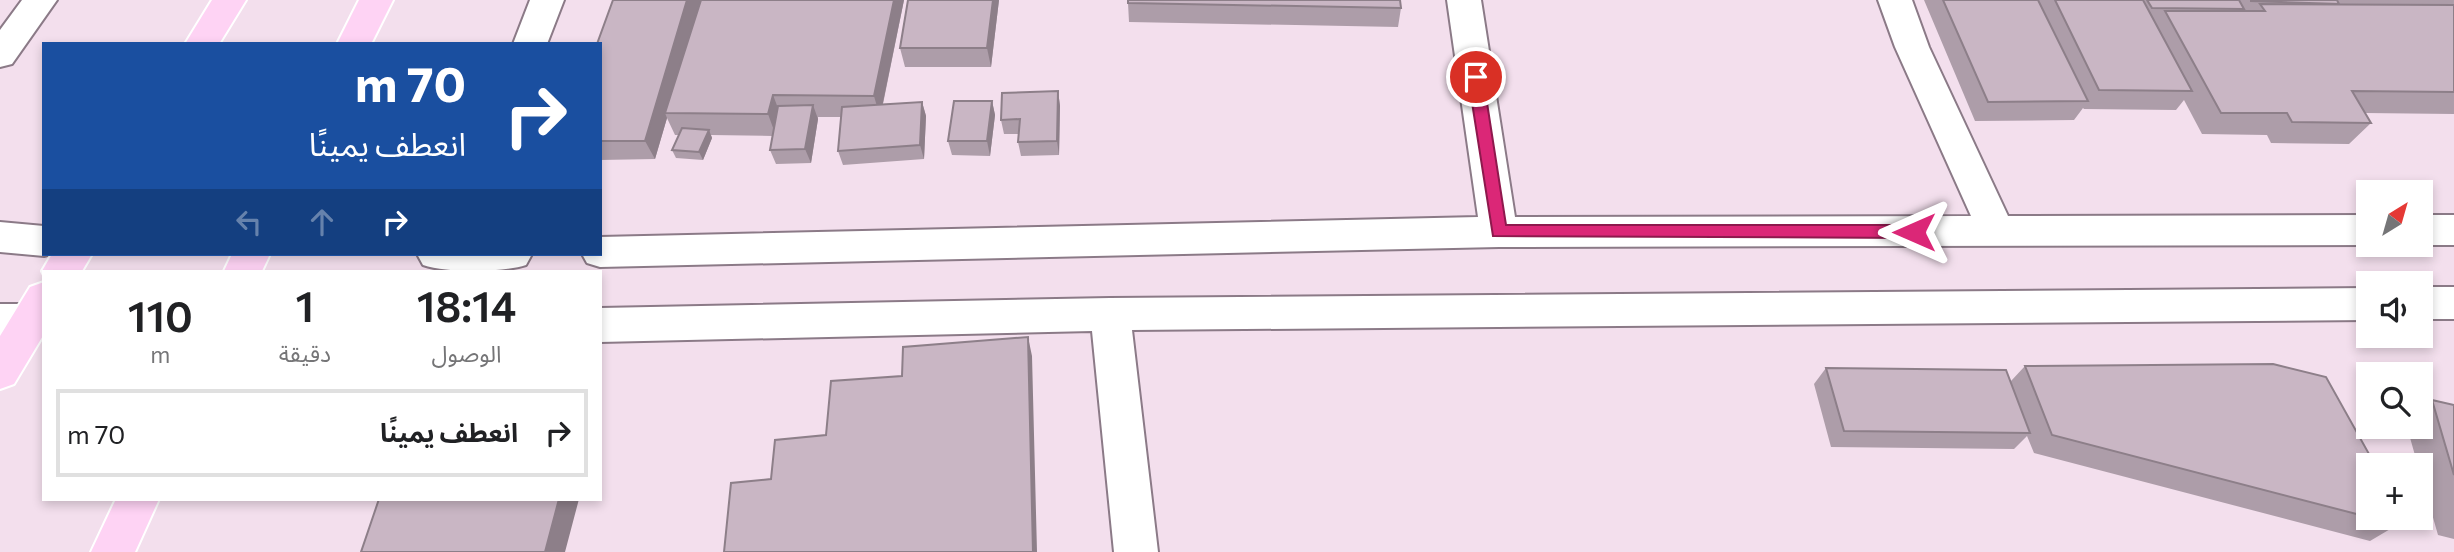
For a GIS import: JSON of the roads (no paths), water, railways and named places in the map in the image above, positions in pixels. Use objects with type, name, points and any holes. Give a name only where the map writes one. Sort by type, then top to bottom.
[{"type":"main road","points":[[203,42],[229,0]]},
{"type":"main road","points":[[355,42],[376,0]]},
{"type":"main road","points":[[0,372],[24,313]]},
{"type":"main road","points":[[113,552],[137,501]]},
{"type":"street","points":[[0,55],[40,0]]},
{"type":"street","points":[[531,42],[547,0]]},
{"type":"street","points":[[1464,0],[1499,232]]},
{"type":"street","points":[[1895,0],[1912,47],[1997,232]]},
{"type":"street","points":[[602,252],[1499,232],[2356,230]]},
{"type":"street","points":[[2433,230],[2454,230]]},
{"type":"street","points":[[0,237],[42,241]]},
{"type":"street","points":[[2433,303],[2454,303]]},
{"type":"street","points":[[602,325],[1110,314],[2356,304]]},
{"type":"street","points":[[1110,314],[1136,552]]}]
